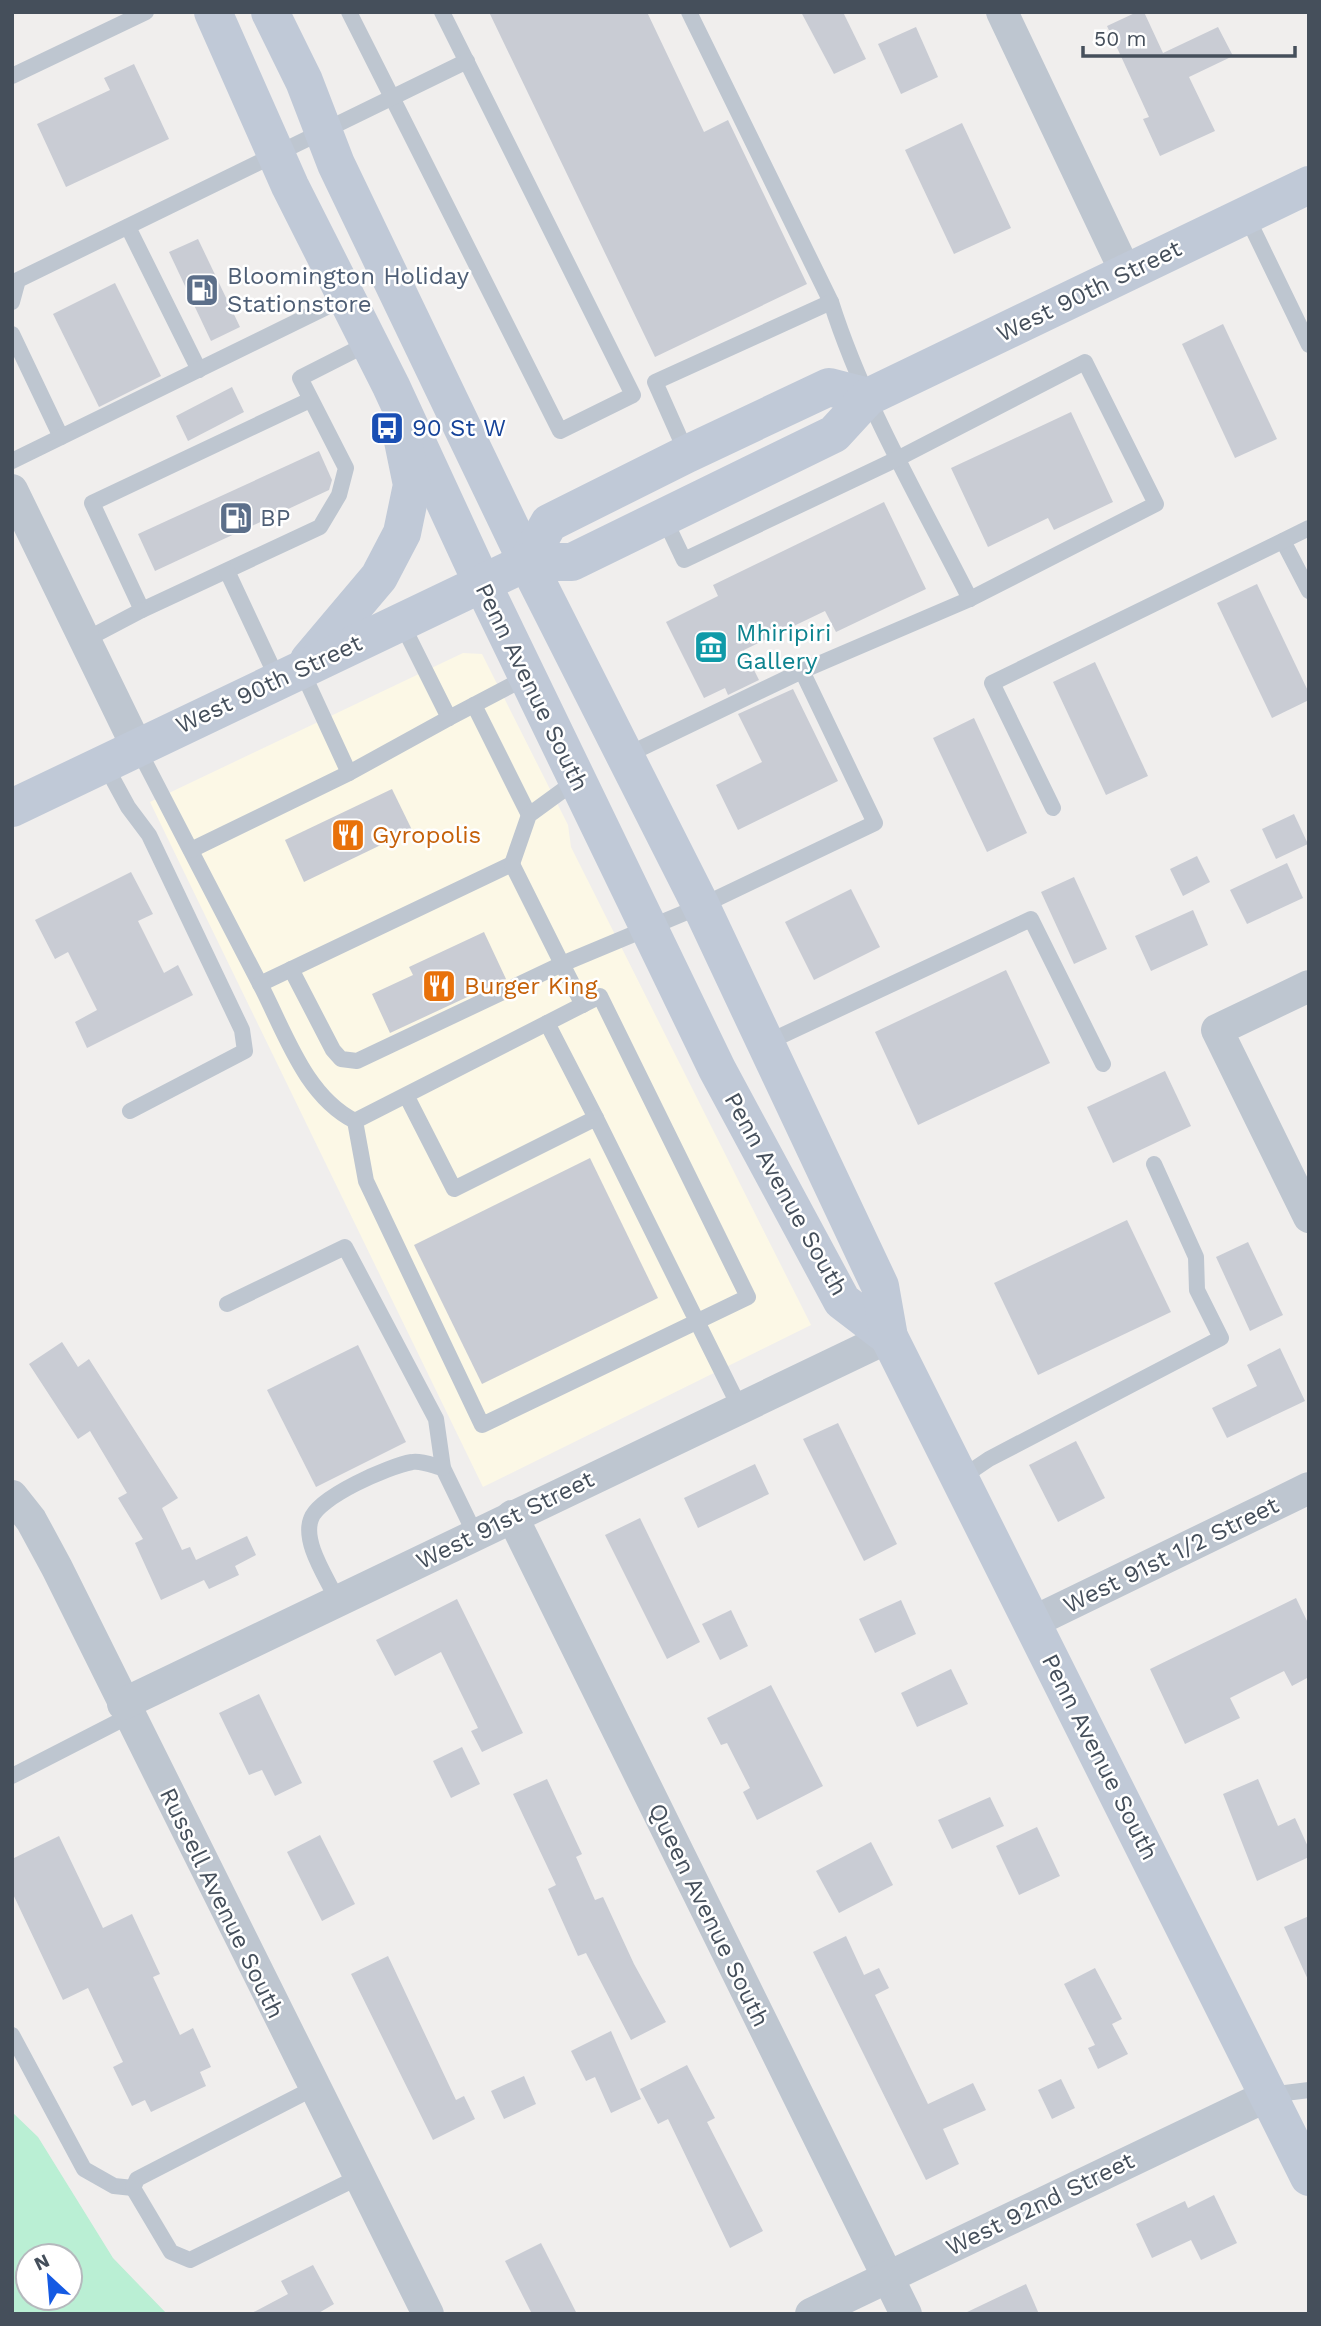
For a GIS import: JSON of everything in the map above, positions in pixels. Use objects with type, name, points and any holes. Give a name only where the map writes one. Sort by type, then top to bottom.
[{"type":"main road","name":"Penn Avenue South","points":[[213,12],[275,152],[345,298],[391,386],[482,585],[646,927],[718,1069],[842,1301],[888,1338]]},
{"type":"main road","name":"Penn Avenue South","points":[[270,12],[304,81],[321,130],[527,562],[701,906],[880,1286],[888,1338],[961,1478],[1309,2177]]},
{"type":"main road","name":"West 90th Street","points":[[12,808],[527,562],[572,562],[834,434],[869,397],[1309,185]]},
{"type":"main road","points":[[290,675],[379,577],[402,533],[412,485],[391,386]]},
{"type":"main road","points":[[527,562],[550,523],[687,454],[829,387],[869,397]]},
{"type":"street","points":[[1002,12],[1126,273]]},
{"type":"street","points":[[12,490],[85,640],[121,755]]},
{"type":"street","points":[[1309,986],[1217,1030],[1309,1217]]},
{"type":"street","name":"West 91st Street","points":[[126,1710],[337,1600],[888,1338]]},
{"type":"street","name":"West 91st 1/2 Street","points":[[1033,1622],[1309,1488]]},
{"type":"street","name":"Russell Avenue South","points":[[12,1496],[31,1520],[57,1568],[428,2314]]},
{"type":"street","name":"Queen Avenue South","points":[[512,1516],[906,2314]]},
{"type":"street","name":"West 92nd Street","points":[[811,2314],[1269,2095]]},
{"type":"lane","points":[[12,76],[146,12]]},
{"type":"lane","points":[[349,12],[560,431],[655,382],[831,302]]},
{"type":"lane","points":[[442,12],[633,395]]},
{"type":"lane","points":[[690,12],[831,302],[847,351],[970,599]]},
{"type":"lane","points":[[12,302],[18,280],[275,152],[467,61]]},
{"type":"lane","points":[[1246,215],[1309,345]]},
{"type":"lane","points":[[128,227],[199,370]]},
{"type":"lane","points":[[12,461],[345,298]]},
{"type":"lane","points":[[12,334],[61,437]]},
{"type":"lane","points":[[85,640],[142,610],[320,527],[339,495],[346,468],[300,379],[369,344]]},
{"type":"lane","points":[[625,756],[802,671],[970,599],[1156,504],[1085,362],[899,458],[684,560],[663,516]]},
{"type":"lane","points":[[655,382],[687,454]]},
{"type":"lane","points":[[142,610],[92,503],[310,400]]},
{"type":"lane","points":[[1053,808],[992,683],[1309,528]]},
{"type":"lane","points":[[1283,541],[1309,591]]},
{"type":"lane","points":[[227,570],[349,773]]},
{"type":"lane","points":[[401,622],[449,718]]},
{"type":"lane","points":[[291,969],[333,1050],[341,1059],[357,1062],[562,964],[701,906],[875,823],[802,671]]},
{"type":"lane","points":[[191,850],[349,773],[527,677]]},
{"type":"lane","points":[[474,705],[529,815]]},
{"type":"lane","points":[[121,755],[191,850],[313,1086],[336,1112],[355,1122]]},
{"type":"lane","points":[[121,755],[128,807],[149,835],[242,1030],[245,1051],[130,1111]]},
{"type":"lane","points":[[260,984],[512,864],[529,815],[577,780]]},
{"type":"lane","points":[[512,864],[583,1005]]},
{"type":"lane","points":[[766,1043],[1031,919],[1103,1064]]},
{"type":"lane","points":[[600,996],[748,1297],[482,1425],[366,1181],[355,1122],[600,996]]},
{"type":"lane","points":[[547,1023],[740,1408]]},
{"type":"lane","points":[[406,1095],[454,1189],[596,1118]]},
{"type":"lane","points":[[961,1478],[989,1459],[1221,1338],[1196,1290],[1196,1257],[1154,1164]]},
{"type":"lane","points":[[227,1304],[345,1247],[436,1419],[443,1468],[475,1534]]},
{"type":"lane","points":[[337,1600],[311,1543],[310,1520],[322,1503],[364,1480],[414,1461],[443,1468]]},
{"type":"lane","points":[[12,1776],[126,1710]]},
{"type":"lane","points":[[12,2035],[84,2169],[114,2186],[133,2188]]},
{"type":"lane","points":[[133,2188],[137,2179],[314,2088]]},
{"type":"lane","points":[[1269,2095],[1309,2090]]},
{"type":"lane","points":[[133,2188],[171,2252],[190,2260],[359,2177]]},
{"type":"shaded area","points":[[463,653],[482,654],[568,825],[571,847],[811,1325],[483,1487],[150,802]]},
{"type":"green space","points":[[12,2112],[38,2137],[113,2258],[167,2314],[12,2314]]},
{"type":"building","points":[[489,12],[647,12],[704,132],[728,120],[807,284],[655,357]]},
{"type":"building","points":[[801,12],[843,12],[866,59],[834,74]]},
{"type":"building","points":[[1137,12],[1144,12],[1163,53],[1218,27],[1233,56],[1189,77],[1215,131],[1160,156],[1143,119],[1149,117],[1107,26]]},
{"type":"building","points":[[916,27],[938,77],[901,94],[878,44]]},
{"type":"building","points":[[134,64],[169,139],[66,187],[37,124],[110,90],[104,78]]},
{"type":"building","points":[[962,123],[1011,228],[954,254],[905,150]]},
{"type":"building","points":[[198,239],[240,327],[211,341],[169,252]]},
{"type":"building","points":[[115,283],[161,376],[99,407],[53,314]]},
{"type":"building","points":[[1223,324],[1277,439],[1235,458],[1182,344]]},
{"type":"building","points":[[232,387],[244,412],[188,441],[176,416]]},
{"type":"building","points":[[1071,412],[1113,502],[1054,530],[1048,518],[988,547],[951,468]]},
{"type":"building","points":[[319,451],[332,480],[329,490],[155,571],[138,534]]},
{"type":"building","points":[[884,502],[926,589],[836,632],[825,611],[744,650],[759,680],[728,695],[725,688],[704,698],[666,622],[718,596],[713,585]]},
{"type":"building","points":[[1257,584],[1309,693],[1309,700],[1272,718],[1217,603]]},
{"type":"building","points":[[1095,662],[1148,776],[1106,795],[1053,682]]},
{"type":"building","points":[[793,689],[838,781],[738,830],[716,785],[762,762],[738,714]]},
{"type":"building","points":[[974,718],[1027,833],[987,852],[933,738]]},
{"type":"building","name":"Gyropolis","points":[[392,789],[412,830],[304,882],[285,840]]},
{"type":"building","points":[[1294,814],[1308,844],[1276,859],[1262,829]]},
{"type":"building","points":[[1197,856],[1210,882],[1183,896],[1170,869]]},
{"type":"building","points":[[1287,863],[1303,898],[1247,924],[1230,890]]},
{"type":"building","points":[[131,872],[153,914],[138,921],[164,973],[178,965],[193,995],[87,1048],[75,1022],[97,1010],[68,952],[55,959],[35,920]]},
{"type":"building","points":[[1074,877],[1107,949],[1074,964],[1041,892]]},
{"type":"building","points":[[851,889],[880,947],[814,980],[785,922]]},
{"type":"building","points":[[1193,910],[1208,945],[1151,971],[1135,936]]},
{"type":"building","name":"Burger King","points":[[484,932],[506,979],[390,1033],[372,994],[413,975],[409,967]]},
{"type":"building","points":[[1006,970],[1050,1063],[918,1125],[875,1032]]},
{"type":"building","points":[[1165,1071],[1191,1126],[1113,1163],[1087,1107]]},
{"type":"building","points":[[590,1158],[658,1298],[482,1384],[414,1245]]},
{"type":"building","points":[[1127,1220],[1171,1312],[1038,1375],[994,1283]]},
{"type":"building","points":[[1248,1242],[1283,1315],[1250,1331],[1216,1257]]},
{"type":"building","points":[[62,1342],[78,1367],[89,1359],[178,1498],[162,1508],[182,1550],[190,1547],[196,1560],[247,1536],[256,1555],[235,1566],[239,1575],[209,1589],[204,1580],[161,1600],[135,1543],[143,1539],[118,1498],[127,1493],[90,1431],[78,1439],[29,1364]]},
{"type":"building","points":[[358,1345],[406,1442],[316,1487],[267,1390]]},
{"type":"building","points":[[1280,1348],[1305,1401],[1227,1438],[1212,1408],[1257,1386],[1247,1365]]},
{"type":"building","points":[[838,1423],[897,1544],[864,1561],[803,1439]]},
{"type":"building","points":[[1076,1441],[1105,1498],[1058,1522],[1029,1465]]},
{"type":"building","points":[[755,1464],[769,1494],[698,1528],[684,1498]]},
{"type":"building","points":[[640,1518],[700,1642],[667,1659],[605,1535]]},
{"type":"building","points":[[1296,1598],[1309,1625],[1309,1677],[1292,1686],[1284,1671],[1230,1698],[1240,1718],[1185,1744],[1150,1669]]},
{"type":"building","points":[[457,1599],[523,1733],[482,1752],[471,1731],[478,1728],[441,1652],[395,1676],[376,1640]]},
{"type":"building","points":[[901,1600],[916,1634],[875,1653],[859,1619]]},
{"type":"building","points":[[731,1610],[748,1646],[720,1660],[702,1624]]},
{"type":"building","points":[[951,1669],[968,1704],[917,1727],[901,1693]]},
{"type":"building","points":[[771,1685],[823,1786],[757,1820],[743,1792],[750,1788],[727,1743],[721,1745],[707,1718]]},
{"type":"building","points":[[259,1694],[302,1783],[275,1796],[262,1770],[249,1775],[219,1713]]},
{"type":"building","points":[[462,1747],[480,1784],[451,1798],[433,1761]]},
{"type":"building","points":[[547,1779],[582,1854],[576,1857],[595,1900],[603,1897],[634,1964],[666,2022],[631,2040],[586,1953],[578,1956],[548,1889],[556,1885],[513,1794]]},
{"type":"building","points":[[1258,1779],[1278,1826],[1295,1818],[1309,1849],[1309,1857],[1257,1881],[1223,1794]]},
{"type":"building","points":[[990,1797],[1004,1826],[952,1849],[938,1820]]},
{"type":"building","points":[[1037,1827],[1060,1876],[1019,1895],[996,1846]]},
{"type":"building","points":[[320,1835],[355,1904],[322,1921],[287,1852]]},
{"type":"building","points":[[59,1836],[103,1928],[132,1914],[160,1974],[153,1977],[180,2035],[193,2028],[211,2067],[200,2072],[206,2086],[151,2112],[145,2100],[132,2106],[113,2067],[123,2062],[88,1988],[63,2000],[12,1892],[12,1859]]},
{"type":"building","points":[[871,1842],[893,1885],[839,1913],[816,1871]]},
{"type":"building","points":[[1309,1916],[1309,1982],[1284,1927]]},
{"type":"building","points":[[846,1936],[864,1975],[879,1968],[889,1988],[875,1995],[928,2104],[973,2083],[986,2110],[943,2129],[959,2164],[926,2180],[813,1952]]},
{"type":"building","points":[[388,1956],[456,2100],[464,2096],[475,2119],[433,2140],[351,1974]]},
{"type":"building","points":[[1095,1968],[1122,2019],[1112,2024],[1128,2054],[1098,2069],[1088,2048],[1095,2045],[1064,1984]]},
{"type":"building","points":[[611,2031],[641,2099],[611,2113],[595,2077],[586,2081],[571,2051]]},
{"type":"building","points":[[687,2065],[715,2118],[707,2122],[763,2231],[730,2248],[668,2119],[658,2124],[640,2089]]},
{"type":"building","points":[[524,2076],[536,2104],[504,2119],[491,2091]]},
{"type":"building","points":[[1061,2079],[1075,2108],[1052,2119],[1038,2090]]},
{"type":"building","points":[[1214,2195],[1237,2243],[1201,2260],[1191,2240],[1152,2258],[1136,2224],[1185,2201],[1188,2208]]},
{"type":"building","points":[[541,2243],[577,2314],[532,2314],[505,2261]]},
{"type":"building","points":[[313,2265],[334,2304],[317,2314],[250,2314],[288,2294],[281,2281]]},
{"type":"building","points":[[1026,2284],[1039,2314],[963,2314]]},
{"type":"place","name":"Bloomington Holiday Stationstore","points":[[202,290]]},
{"type":"place","name":"90 St W","points":[[387,428]]},
{"type":"place","name":"BP","points":[[236,518]]},
{"type":"place","name":"Mhiripiri Gallery","points":[[711,647]]},
{"type":"place","name":"Gyropolis","points":[[348,835]]},
{"type":"place","name":"Burger King","points":[[439,986]]}]
